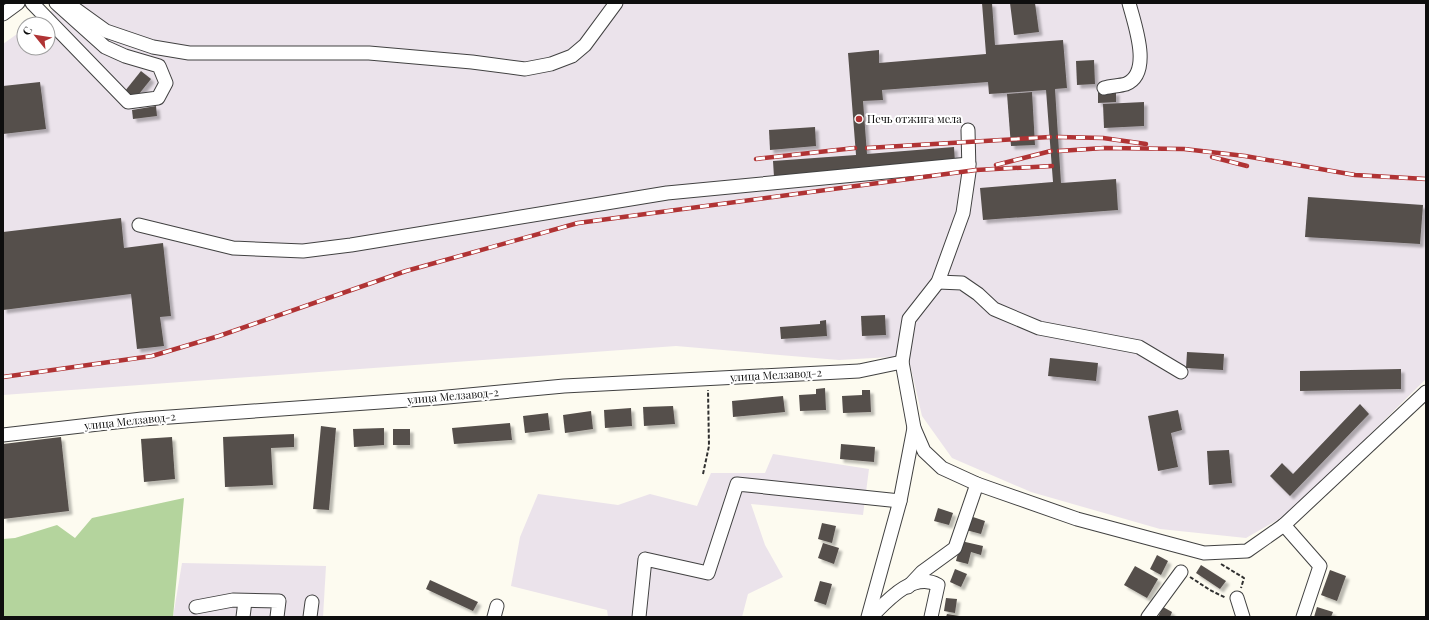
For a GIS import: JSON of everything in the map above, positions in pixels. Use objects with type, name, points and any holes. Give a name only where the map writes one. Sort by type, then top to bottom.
[{"type":"street","points":[[3,14],[18,3]]},
{"type":"street","points":[[32,3],[128,102],[158,98],[166,83],[159,66],[125,56],[105,47],[56,3]]},
{"type":"street","points":[[67,3],[106,31],[153,47],[189,53],[369,53],[472,62],[525,69],[551,64],[572,56],[585,45],[616,3]]},
{"type":"street","points":[[1104,88],[1126,84],[1134,77],[1139,65],[1141,50],[1129,3]]},
{"type":"street","points":[[968,130],[969,164],[963,212],[938,282],[909,319],[902,362],[914,428],[924,451],[942,468],[977,484],[1077,519],[1204,553],[1247,551],[1284,525],[1426,392]]},
{"type":"street","points":[[139,225],[233,248],[303,251],[358,244],[667,193],[969,164]]},
{"type":"street","points":[[938,282],[962,284],[978,294],[994,309],[1039,328],[1139,347],[1181,372]]},
{"type":"street","name":"улица Мелзавод-2","points":[[3,435],[142,419],[437,398],[564,386],[858,371],[902,362]]},
{"type":"street","points":[[869,617],[900,501],[914,428]]},
{"type":"street","points":[[639,617],[644,559],[708,573],[737,484],[900,501]]},
{"type":"street","points":[[908,587],[922,572],[955,548],[977,484]]},
{"type":"street","points":[[1284,525],[1320,566],[1303,617]]},
{"type":"street","points":[[1148,617],[1180,572]]},
{"type":"street","points":[[869,617],[889,600],[916,582],[932,582],[938,586],[931,617]]},
{"type":"street","points":[[1237,598],[1243,617]]},
{"type":"street","points":[[196,607],[232,600],[279,601],[277,617]]},
{"type":"street","points":[[243,617],[245,600]]},
{"type":"street","points":[[310,617],[312,602]]},
{"type":"path","points":[[703,474],[709,446],[709,378]]},
{"type":"path","points":[[1180,572],[1186,573],[1210,590],[1228,598],[1237,598],[1244,578],[1204,553]]},
{"type":"shaded area","points":[[62,3],[1426,3],[1426,379],[1291,512],[1246,538],[1160,529],[1031,492],[952,458],[922,416],[908,356],[839,360],[676,346],[3,395],[3,44],[16,35],[16,56],[56,56],[56,16],[43,16]]},
{"type":"shaded area","points":[[773,454],[869,469],[863,515],[751,504],[765,545],[783,577],[748,594],[742,617],[608,617],[607,610],[511,586],[520,537],[538,494],[618,505],[650,494],[697,506],[711,473],[765,473]]},
{"type":"shaded area","points":[[182,563],[326,566],[323,617],[173,617]]},
{"type":"green space","points":[[184,498],[173,617],[3,617],[3,539],[15,538],[57,525],[75,538],[92,518]]},
{"type":"building","name":"Печь отжига мела","points":[[982,3],[992,3],[995,45],[1063,40],[1067,88],[1055,89],[1061,183],[1116,179],[1118,210],[983,220],[980,188],[1053,182],[1046,90],[989,94],[988,82],[882,90],[883,100],[863,101],[867,154],[954,147],[955,163],[774,177],[773,161],[856,155],[848,53],[879,50],[879,63],[986,54]]},
{"type":"building","points":[[1010,3],[1035,3],[1039,32],[1014,35]]},
{"type":"building","points":[[1094,60],[1095,84],[1077,85],[1076,61]]},
{"type":"building","points":[[141,71],[151,79],[135,99],[125,91]]},
{"type":"building","points":[[40,82],[46,129],[3,134],[3,86]]},
{"type":"building","points":[[1032,92],[1035,145],[1011,146],[1007,94]]},
{"type":"building","points":[[1116,92],[1116,102],[1098,103],[1098,93]]},
{"type":"building","points":[[1144,102],[1144,126],[1104,128],[1103,104]]},
{"type":"building","points":[[156,106],[157,116],[133,119],[132,110]]},
{"type":"building","points":[[815,127],[816,146],[770,150],[769,130]]},
{"type":"building","points":[[1308,197],[1423,205],[1420,244],[1305,237]]},
{"type":"building","points":[[121,218],[124,248],[163,243],[171,316],[160,317],[164,346],[137,349],[131,294],[3,310],[3,232]]},
{"type":"building","points":[[885,315],[886,335],[862,336],[861,316]]},
{"type":"building","points":[[826,320],[827,336],[781,339],[780,327],[820,324],[820,321]]},
{"type":"building","points":[[1187,352],[1224,354],[1223,370],[1186,368]]},
{"type":"building","points":[[1050,358],[1098,363],[1096,381],[1048,376]]},
{"type":"building","points":[[1401,369],[1401,389],[1300,391],[1300,371]]},
{"type":"building","points":[[825,388],[826,410],[800,411],[799,395],[816,394],[816,389]]},
{"type":"building","points":[[862,390],[870,390],[871,412],[843,413],[842,396],[862,395]]},
{"type":"building","points":[[783,396],[785,412],[733,417],[732,401]]},
{"type":"building","points":[[1360,404],[1369,414],[1290,496],[1270,476],[1282,463],[1293,474]]},
{"type":"building","points":[[673,406],[675,424],[644,426],[643,407]]},
{"type":"building","points":[[631,408],[632,426],[605,428],[604,410]]},
{"type":"building","points":[[1178,410],[1182,430],[1171,433],[1178,467],[1158,471],[1148,416]]},
{"type":"building","points":[[591,411],[593,429],[565,433],[563,415]]},
{"type":"building","points":[[548,413],[550,430],[525,433],[523,416]]},
{"type":"building","points":[[510,423],[512,440],[454,444],[452,428]]},
{"type":"building","points":[[321,426],[336,428],[329,510],[313,509]]},
{"type":"building","points":[[384,428],[384,445],[354,447],[353,429]]},
{"type":"building","points":[[393,429],[410,429],[410,445],[393,445]]},
{"type":"building","points":[[294,434],[294,447],[271,448],[273,485],[225,487],[223,437]]},
{"type":"building","points":[[61,437],[69,511],[3,519],[3,444]]},
{"type":"building","points":[[172,437],[175,479],[144,482],[141,439]]},
{"type":"building","points":[[841,444],[875,447],[874,462],[840,459]]},
{"type":"building","points":[[1229,450],[1232,483],[1209,485],[1207,451]]},
{"type":"building","points":[[938,508],[953,513],[949,525],[934,521]]},
{"type":"building","points":[[970,516],[985,521],[981,534],[966,530]]},
{"type":"building","points":[[822,523],[836,526],[832,543],[818,539]]},
{"type":"building","points":[[961,541],[983,546],[981,555],[971,552],[968,564],[956,561]]},
{"type":"building","points":[[823,543],[839,548],[834,564],[818,558]]},
{"type":"building","points":[[1157,555],[1168,561],[1161,575],[1150,569]]},
{"type":"building","points":[[1201,565],[1226,581],[1220,589],[1196,573]]},
{"type":"building","points":[[1135,566],[1158,579],[1147,598],[1124,585]]},
{"type":"building","points":[[955,569],[967,574],[961,587],[950,582]]},
{"type":"building","points":[[1330,570],[1346,576],[1337,601],[1321,595]]},
{"type":"building","points":[[430,580],[478,602],[473,611],[426,589]]},
{"type":"building","points":[[820,581],[832,584],[826,605],[814,601]]},
{"type":"building","points":[[946,598],[957,599],[955,613],[944,611]]},
{"type":"building","points":[[1163,607],[1172,612],[1170,617],[1158,617]]},
{"type":"building","points":[[1317,607],[1333,612],[1331,617],[1314,617]]},
{"type":"building","points":[[947,614],[959,616],[959,617],[946,617]]},
{"type":"railway","points":[[867,148],[1050,137]]},
{"type":"railway","points":[[1058,137],[1103,138],[1146,144]]},
{"type":"railway","points":[[756,159],[855,148]]},
{"type":"railway","points":[[1059,151],[1104,148],[1184,149],[1245,156],[1355,175],[1426,179]]},
{"type":"railway","points":[[996,165],[1051,151]]},
{"type":"railway","points":[[1212,157],[1247,166]]},
{"type":"railway","points":[[3,377],[152,356],[219,336],[406,271],[578,223],[976,170],[1052,166]]},
{"type":"place","name":"Печь отжига мела","points":[[859,119]]}]
